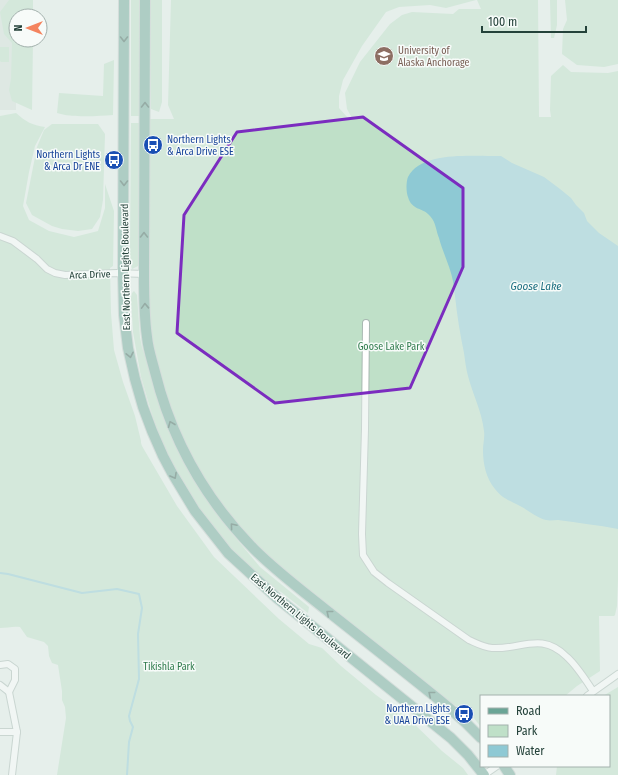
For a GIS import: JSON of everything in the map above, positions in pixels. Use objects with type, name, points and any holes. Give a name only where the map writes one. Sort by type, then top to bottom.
[{"type":"main road","name":"East Northern Lights Boulevard","points":[[124,0],[124,315],[128,348],[135,379],[152,431],[184,494],[195,511],[228,553],[272,593],[451,738],[468,755],[484,775]]},
{"type":"main road","name":"East Northern Lights Boulevard","points":[[145,0],[145,315],[147,338],[170,423],[198,478],[238,532],[255,550],[281,573],[448,707],[480,737]]},
{"type":"street","name":"Arca Drive","points":[[0,236],[13,241],[55,273],[65,275],[123,273],[144,274]]},
{"type":"street","points":[[366,323],[362,534],[363,554],[374,572],[388,584],[469,640],[481,646],[500,648],[531,642],[544,643],[555,647],[567,656],[594,691]]},
{"type":"street","points":[[0,665],[8,664],[15,669],[15,680],[8,692]]},
{"type":"street","points":[[588,695],[618,674]]},
{"type":"street","points":[[0,685],[8,692],[17,732],[12,775]]},
{"type":"street","points":[[0,732],[17,732]]},
{"type":"street","points":[[484,775],[496,767]]},
{"type":"highlighted area","points":[[363,117],[463,188],[463,267],[410,388],[275,403],[177,333],[184,215],[237,132]]},
{"type":"shaded area","points":[[0,0],[16,0],[16,8],[8,8],[8,48],[16,48],[16,110],[0,110]]},
{"type":"green space","points":[[9,0],[33,0],[33,8],[8,8],[8,38],[4,34],[0,12]]},
{"type":"green space","points":[[131,0],[139,0],[141,116],[131,116]]},
{"type":"green space","points":[[150,0],[162,0],[162,102],[159,112],[151,109]]},
{"type":"green space","name":"Goose Lake Park","points":[[171,0],[476,0],[446,8],[430,5],[399,7],[386,12],[362,46],[343,80],[339,96],[339,108],[348,118],[352,118],[347,109],[345,93],[360,62],[390,24],[402,15],[412,12],[453,14],[459,9],[481,9],[477,0],[538,0],[539,117],[551,117],[551,76],[563,65],[571,72],[608,73],[618,71],[618,580],[617,606],[615,615],[599,616],[600,671],[566,695],[480,695],[480,726],[467,712],[439,696],[263,554],[224,510],[189,454],[168,402],[154,354],[149,320],[149,119],[174,119],[168,105]]},
{"type":"green space","points":[[550,0],[557,0],[557,25],[554,38],[551,38]]},
{"type":"green space","points":[[565,0],[618,0],[618,64],[604,67],[577,65],[562,54],[563,29],[567,20]]},
{"type":"green space","points":[[0,47],[8,47],[9,62],[0,61]]},
{"type":"green space","points":[[12,48],[33,48],[32,110],[12,101],[9,90],[11,79]]},
{"type":"green space","points":[[114,60],[113,115],[77,116],[57,113],[59,93],[103,96],[104,64]]},
{"type":"green space","name":"Tikishla Park","points":[[16,113],[29,123],[45,127],[35,146],[23,206],[29,220],[49,231],[74,237],[98,231],[105,208],[105,184],[114,211],[113,266],[110,268],[114,350],[135,416],[142,446],[177,506],[214,557],[279,619],[309,644],[322,648],[376,695],[408,718],[442,751],[463,768],[468,775],[57,775],[66,718],[65,707],[62,700],[58,665],[52,663],[49,656],[48,646],[44,642],[27,637],[20,627],[0,628],[0,116]]},
{"type":"green space","points":[[131,123],[140,123],[141,258],[138,266],[132,269],[130,260]]},
{"type":"green space","points":[[52,124],[98,124],[105,134],[103,200],[100,217],[92,229],[78,231],[52,226],[32,215],[26,203],[37,147],[44,130]]},
{"type":"green space","points":[[134,291],[137,295],[142,347],[175,443],[184,463],[203,494],[230,531],[260,567],[309,607],[308,613],[281,592],[270,587],[231,549],[189,494],[170,459],[159,436],[141,377],[133,332],[131,298]]},
{"type":"green space","points":[[618,687],[618,775],[556,775],[557,767],[610,767],[610,695],[605,695]]},
{"type":"water","name":"Goose Lake","points":[[458,156],[501,156],[512,163],[544,177],[560,189],[571,198],[584,213],[587,221],[599,233],[618,246],[618,529],[543,519],[506,499],[495,489],[487,476],[483,455],[483,424],[467,370],[452,275],[434,221],[427,213],[412,205],[408,197],[406,187],[408,177],[414,169],[423,163],[434,159]]},
{"type":"waterway","points":[[0,573],[82,593],[117,589],[139,594],[142,608],[138,634],[139,679],[129,716],[133,727],[129,742],[127,775]]},
{"type":"place","name":"University of Alaska Anchorage","points":[[384,56]]},
{"type":"place","name":"Northern Lights & Arca Drive ESE","points":[[153,145]]},
{"type":"place","name":"Northern Lights & Arca Dr ENE","points":[[114,160]]},
{"type":"place","name":"Northern Lights & UAA Drive ESE","points":[[464,714]]}]
